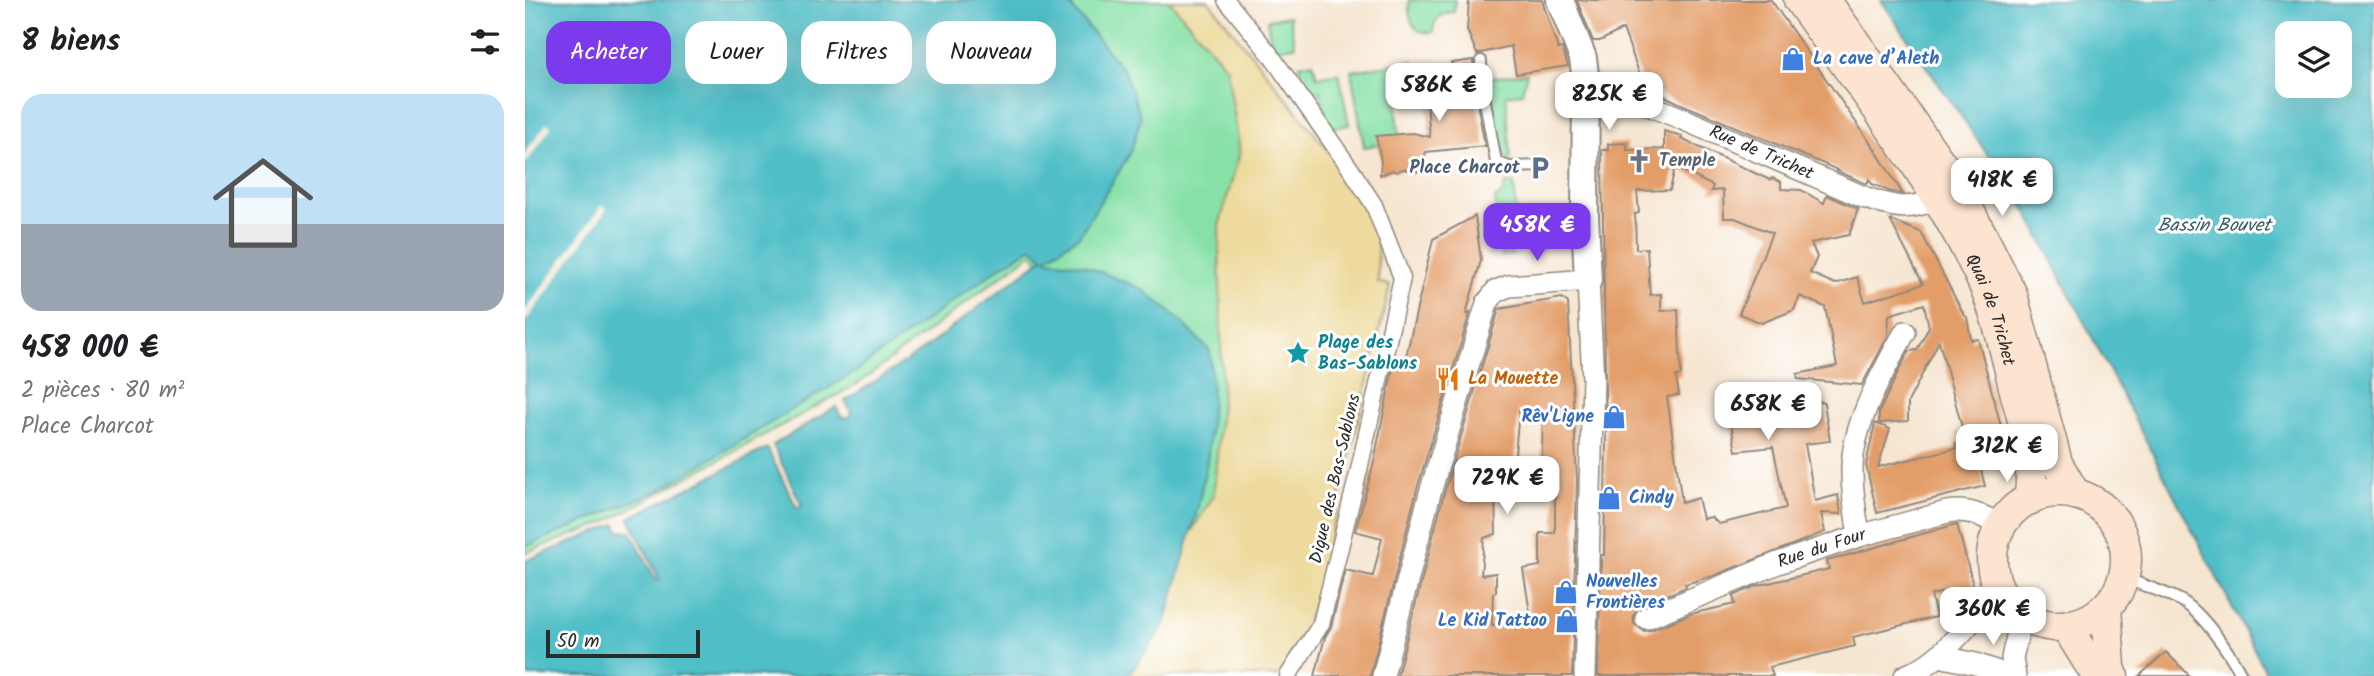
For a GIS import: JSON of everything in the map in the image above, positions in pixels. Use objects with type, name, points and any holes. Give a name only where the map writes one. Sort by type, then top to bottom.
[{"type":"main road","name":"Quai de Trichet","points":[[1799,0],[1938,199],[1979,275],[1996,316],[2031,452],[2032,483],[2029,500]]},
{"type":"main road","name":"Quai de Trichet","points":[[1825,0],[1954,182],[1988,247],[2012,295],[2057,463],[2075,494]]},
{"type":"main road","points":[[2056,493],[2075,494],[2097,504],[2120,531],[2126,554],[2124,578],[2120,589],[2106,607],[2088,620],[2066,626],[2043,624],[2013,608],[1999,589],[1993,551],[2001,526],[2009,515],[2029,500],[2056,493]]},
{"type":"main road","points":[[2106,607],[2109,667],[2113,676]]},
{"type":"main road","points":[[2066,626],[2097,676]]},
{"type":"street","name":"Digue des Bas-Sablons","points":[[1226,0],[1270,54],[1360,182],[1374,205],[1402,278],[1321,624],[1288,676]]},
{"type":"street","points":[[1560,0],[1583,58],[1586,83],[1585,216],[1593,379],[1585,676]]},
{"type":"street","name":"Rue de Trichet","points":[[1586,83],[1604,87],[1678,117],[1866,198],[1896,207],[1917,207],[1938,199]]},
{"type":"street","points":[[1383,676],[1430,493],[1487,303],[1496,291],[1509,286],[1588,280]]},
{"type":"street","points":[[1859,536],[1852,483],[1852,457],[1874,390],[1905,332]]},
{"type":"street","name":"Rue du Four","points":[[1646,618],[1778,563],[1859,536],[1957,510],[1979,515],[2001,526]]},
{"type":"street","points":[[1905,676],[1928,665],[1939,656],[1986,607],[1999,589]]},
{"type":"street","points":[[2015,676],[2012,658],[2022,615]]},
{"type":"street","points":[[1939,656],[1976,664],[2009,676]]},
{"type":"lane","points":[[1481,61],[1482,85],[1496,162],[1509,167],[1543,166]]},
{"type":"lane","points":[[2124,578],[2191,607],[2203,618],[2242,676]]},
{"type":"green space","points":[[552,0],[1169,0],[1227,68],[1240,152],[1219,226],[1222,388],[1214,495],[1145,607],[1039,262],[1032,253],[859,383],[606,522],[525,553],[525,445],[547,84],[671,84],[671,21],[551,21]]},
{"type":"green space","points":[[1409,0],[1455,0],[1454,12],[1439,17],[1433,32],[1420,31],[1411,19]]},
{"type":"green space","points":[[1289,16],[1295,46],[1272,49],[1267,20]]},
{"type":"green space","points":[[1413,61],[1414,80],[1395,83],[1399,136],[1388,137],[1378,145],[1364,147],[1351,71]]},
{"type":"green space","points":[[1313,62],[1317,77],[1339,73],[1349,125],[1329,129],[1320,91],[1304,94],[1299,65]]},
{"type":"green space","points":[[1527,73],[1522,93],[1506,95],[1511,159],[1506,158],[1500,148],[1489,78]]},
{"type":"green space","points":[[1514,183],[1518,231],[1509,232],[1512,255],[1502,256],[1495,199],[1504,192],[1505,184]]},
{"type":"sand","name":"Plage des Bas-Sablons","points":[[1169,0],[1208,0],[1361,192],[1377,233],[1378,282],[1390,286],[1319,586],[1307,623],[1280,676],[1086,676],[1145,607],[1214,495],[1222,388],[1219,226],[1240,152],[1227,68]]},
{"type":"water","points":[[525,0],[1066,0],[1124,71],[1141,117],[1131,152],[1079,236],[1045,259],[1084,265],[1142,289],[1181,321],[1210,351],[1212,397],[1208,456],[1198,507],[1165,624],[1128,676],[525,676],[525,561],[616,524],[619,531],[631,532],[656,580],[660,580],[629,518],[767,448],[797,508],[802,506],[773,445],[836,407],[841,417],[849,418],[851,411],[845,401],[920,352],[1043,258],[1032,247],[852,374],[657,491],[525,547]]},
{"type":"water","name":"Bassin Bouvet","points":[[1881,0],[2374,0],[2374,676],[2268,676],[2027,212]]},
{"type":"pier","points":[[547,123],[551,127],[525,164],[525,153]]},
{"type":"pier","points":[[602,205],[607,209],[525,322],[525,311]]},
{"type":"building","points":[[1469,0],[1542,0],[1558,49],[1562,48],[1568,66],[1516,74],[1511,46],[1477,54],[1467,30]]},
{"type":"building","points":[[1577,0],[1771,0],[1903,194],[1872,184],[1869,179],[1867,184],[1644,86],[1623,29],[1600,41],[1593,41]]},
{"type":"building","points":[[1473,60],[1474,86],[1485,146],[1426,152],[1420,172],[1402,169],[1380,175],[1381,161],[1376,136],[1413,133],[1430,137],[1425,80],[1452,76],[1451,63]]},
{"type":"building","points":[[1664,131],[1682,136],[1681,139],[1770,180],[1772,178],[1781,182],[1781,189],[1801,190],[1824,203],[1827,195],[1858,209],[1849,235],[1811,243],[1817,257],[1810,273],[1835,284],[1857,277],[1865,302],[1923,284],[1890,220],[1921,232],[1967,317],[1971,340],[1978,339],[2007,449],[1991,453],[1981,470],[1985,486],[1877,513],[1866,465],[1875,423],[1890,429],[1878,467],[1957,448],[1956,444],[1961,443],[1958,433],[1963,431],[1939,341],[1908,402],[1908,421],[1879,423],[1879,412],[1899,370],[1909,351],[1917,350],[1929,327],[1924,304],[1889,315],[1888,336],[1862,385],[1798,379],[1797,374],[1837,366],[1825,307],[1800,296],[1794,310],[1762,323],[1739,314],[1772,233],[1735,218],[1724,218],[1723,190],[1711,191],[1713,186],[1675,167],[1670,190],[1637,191],[1639,213],[1635,214],[1636,249],[1647,248],[1650,295],[1661,294],[1661,311],[1678,310],[1681,375],[1676,376],[1679,395],[1667,397],[1682,503],[1698,498],[1703,519],[1711,517],[1719,524],[1786,508],[1773,447],[1736,451],[1729,415],[1752,410],[1754,416],[1785,413],[1785,388],[1824,403],[1830,441],[1805,444],[1815,501],[1838,495],[1841,514],[1821,513],[1825,532],[1713,576],[1685,584],[1686,587],[1641,606],[1633,616],[1634,624],[1644,631],[1651,630],[1690,614],[1735,604],[1733,596],[1756,586],[1829,569],[1827,561],[1957,524],[1973,585],[1931,595],[1936,617],[1853,637],[1855,646],[1770,667],[1773,676],[1598,676],[1606,444],[1602,150],[1608,150],[1608,144],[1627,143],[1627,150],[1664,149]]},
{"type":"building","points":[[1475,216],[1481,260],[1466,314],[1470,313],[1417,489],[1370,676],[1315,676],[1345,570],[1373,576],[1382,538],[1355,531],[1373,466],[1395,357],[1405,361],[1433,239]]},
{"type":"building","points":[[1562,298],[1568,303],[1577,479],[1572,676],[1397,676],[1443,497],[1499,309]],"holes":[[[1519,411],[1543,413],[1541,488],[1555,488],[1555,533],[1540,533],[1540,566],[1523,569],[1531,619],[1492,625],[1496,573],[1481,575],[1484,538],[1496,534],[1495,489],[1512,487]]]},
{"type":"building","points":[[2166,652],[2190,676],[2139,676]]},
{"type":"place","name":"La cave d’Aleth","points":[[1793,59]]},
{"type":"place","name":"Temple","points":[[1639,161]]},
{"type":"place","name":"Place Charcot","points":[[1540,168]]},
{"type":"place","name":"Plage des Bas-Sablons","points":[[1298,353]]},
{"type":"place","name":"La Mouette","points":[[1448,379]]},
{"type":"place","name":"Rêv'Ligne","points":[[1614,417]]},
{"type":"place","name":"Cindy","points":[[1609,498]]},
{"type":"place","name":"Nouvelles Frontières","points":[[1566,592]]},
{"type":"place","name":"Le Kid Tattoo","points":[[1567,621]]}]
